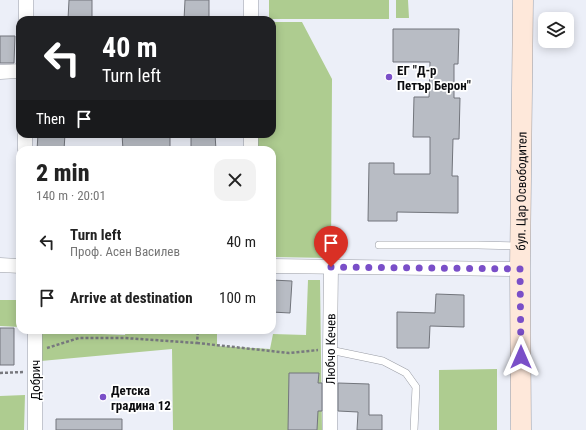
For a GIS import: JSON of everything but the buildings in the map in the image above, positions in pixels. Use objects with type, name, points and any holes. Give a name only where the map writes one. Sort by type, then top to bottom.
[{"type":"main road","name":"бул. Цар Освободител","points":[[521,430],[520,269],[523,0]]},
{"type":"street","points":[[26,0],[26,16]]},
{"type":"street","points":[[251,0],[251,16]]},
{"type":"street","points":[[0,72],[16,71]]},
{"type":"street","points":[[0,265],[16,266]]},
{"type":"street","points":[[276,266],[520,269]]},
{"type":"street","name":"Любчо Кечев","points":[[330,430],[325,350],[331,267]]},
{"type":"street","name":"Добрич","points":[[35,334],[35,430]]},
{"type":"lane","points":[[379,244],[521,246]]},
{"type":"lane","points":[[325,350],[383,361],[406,373],[416,387],[414,430]]},
{"type":"path","points":[[198,334],[198,343]]},
{"type":"path","points":[[35,352],[79,338],[125,338],[198,343],[289,353],[325,350]]},
{"type":"green space","points":[[269,0],[389,0],[389,19],[276,19],[276,16],[269,16]]},
{"type":"green space","points":[[396,0],[408,0],[409,18],[396,18]]},
{"type":"green space","points":[[276,22],[302,22],[332,79],[331,258],[276,257],[276,146],[258,146],[258,138],[276,138]]},
{"type":"green space","points":[[308,280],[320,280],[322,430],[173,430],[172,349],[41,361],[42,334],[217,334],[217,346],[270,349],[273,334],[306,335]]},
{"type":"green space","points":[[0,300],[16,300],[16,327],[0,326]]},
{"type":"green space","points":[[497,369],[497,430],[439,430],[439,370]]},
{"type":"green space","points":[[25,395],[24,430],[0,430],[0,396]]},
{"type":"place","name":"ЕГ \"Д-р Петър Берон\"","points":[[389,77]]},
{"type":"place","name":"Детска градина 12","points":[[103,397]]},
{"type":"route","points":[[331,267],[520,269],[521,357]]}]
